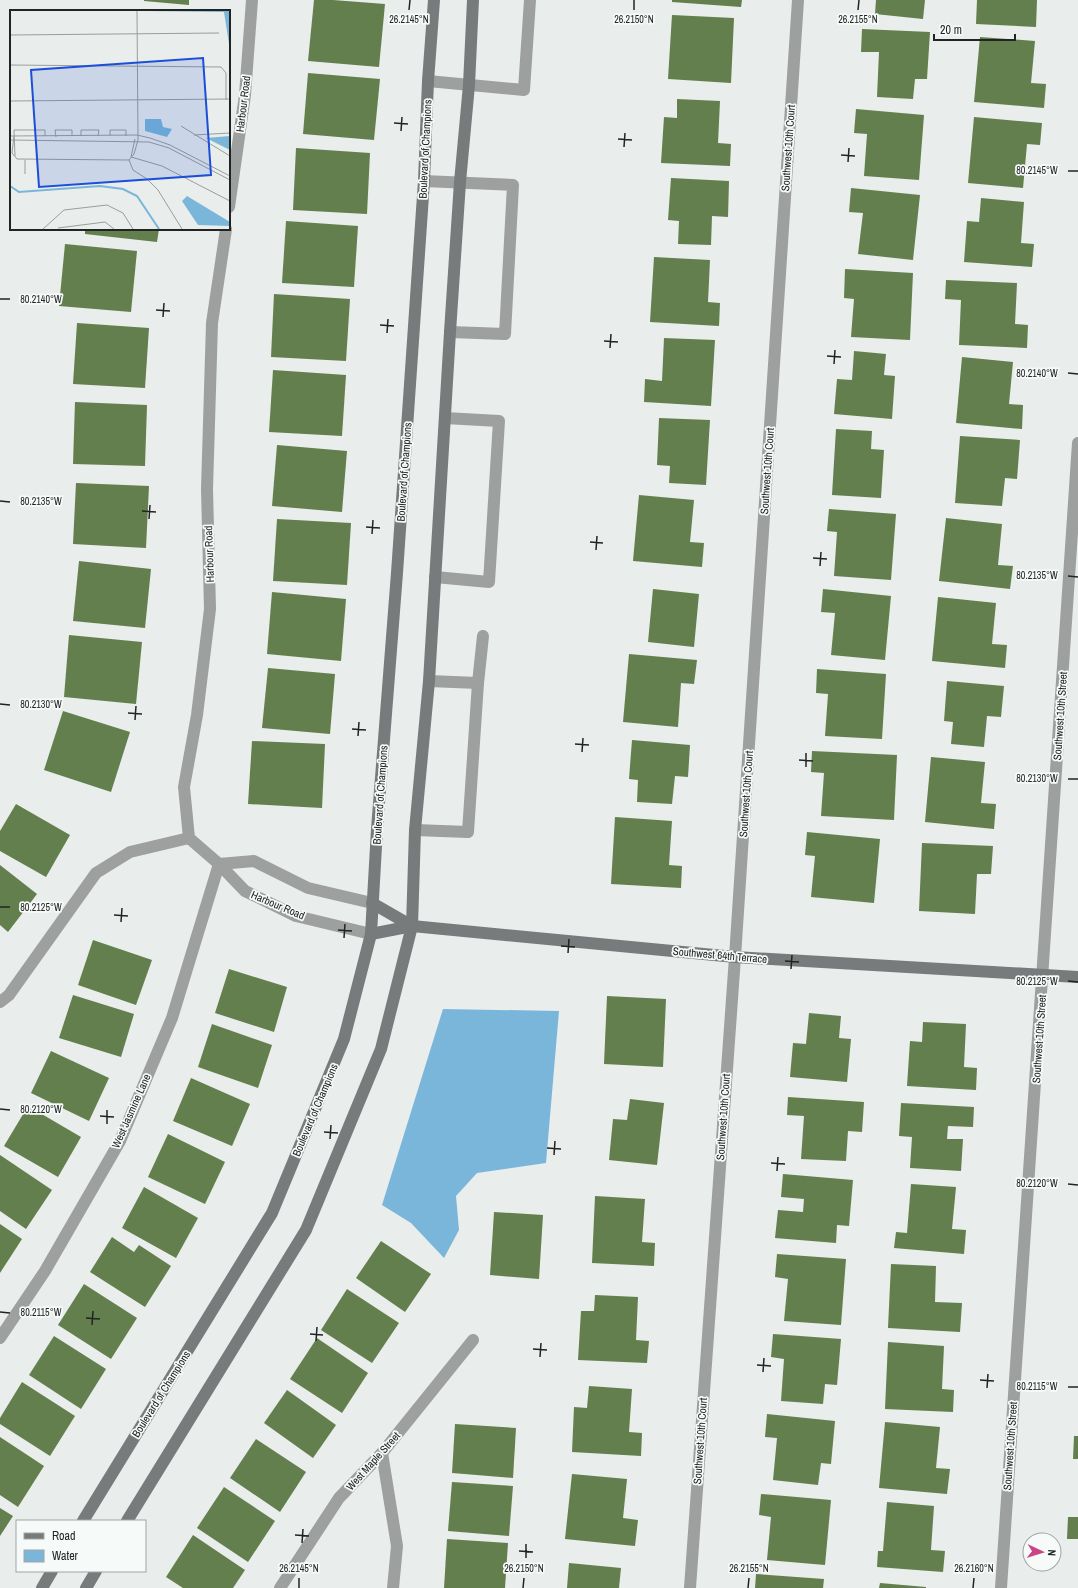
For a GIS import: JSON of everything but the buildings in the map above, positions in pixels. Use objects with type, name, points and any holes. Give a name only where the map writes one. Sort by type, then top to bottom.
[{"type":"street","name":"Harbour Road","points":[[230,200],[245,95],[252,0]]},
{"type":"street","name":"Boulevard of Champions","points":[[84,1520],[272,1213],[344,1038],[371,934],[424,181],[428,81],[434,0]]},
{"type":"street","points":[[128,1520],[306,1230],[381,1049],[412,926],[415,830],[429,681],[450,332],[460,182],[469,85],[473,0]]},
{"type":"street","points":[[428,81],[524,90],[530,0]]},
{"type":"street","name":"Southwest 10th Court","points":[[690,1588],[735,957],[798,0]]},
{"type":"street","points":[[424,181],[513,185],[505,334],[450,332]]},
{"type":"street","name":"Harbour Road","points":[[226,230],[212,323],[207,489],[210,609],[197,715],[184,787],[189,838],[219,864],[245,891],[296,916],[371,934]]},
{"type":"street","points":[[435,577],[489,582],[499,421],[445,418]]},
{"type":"street","name":"Southwest 10th Street","points":[[1001,1588],[1078,443]]},
{"type":"street","points":[[415,830],[468,832],[478,683],[483,636]]},
{"type":"street","points":[[429,681],[478,683]]},
{"type":"street","points":[[0,1002],[9,995],[96,873],[130,852],[189,838]]},
{"type":"street","points":[[219,864],[254,861],[308,888],[372,903]]},
{"type":"street","name":"West Jasmine Lane","points":[[0,1338],[45,1270],[120,1141],[172,1018],[219,864]]},
{"type":"street","name":"Southwest 64th Terrace","points":[[372,903],[412,926]]},
{"type":"street","name":"Southwest 64th Terrace","points":[[371,934],[412,926],[735,957],[1078,977]]},
{"type":"street","name":"West Maple Street","points":[[280,1588],[339,1498],[382,1453],[473,1340]]},
{"type":"street","points":[[382,1453],[396,1546],[393,1588]]},
{"type":"street","points":[[42,1588],[51,1572]]},
{"type":"street","points":[[86,1588],[95,1572]]},
{"type":"water","points":[[443,1009],[559,1011],[546,1163],[477,1173],[456,1196],[459,1230],[444,1258],[411,1223],[382,1205]]}]
